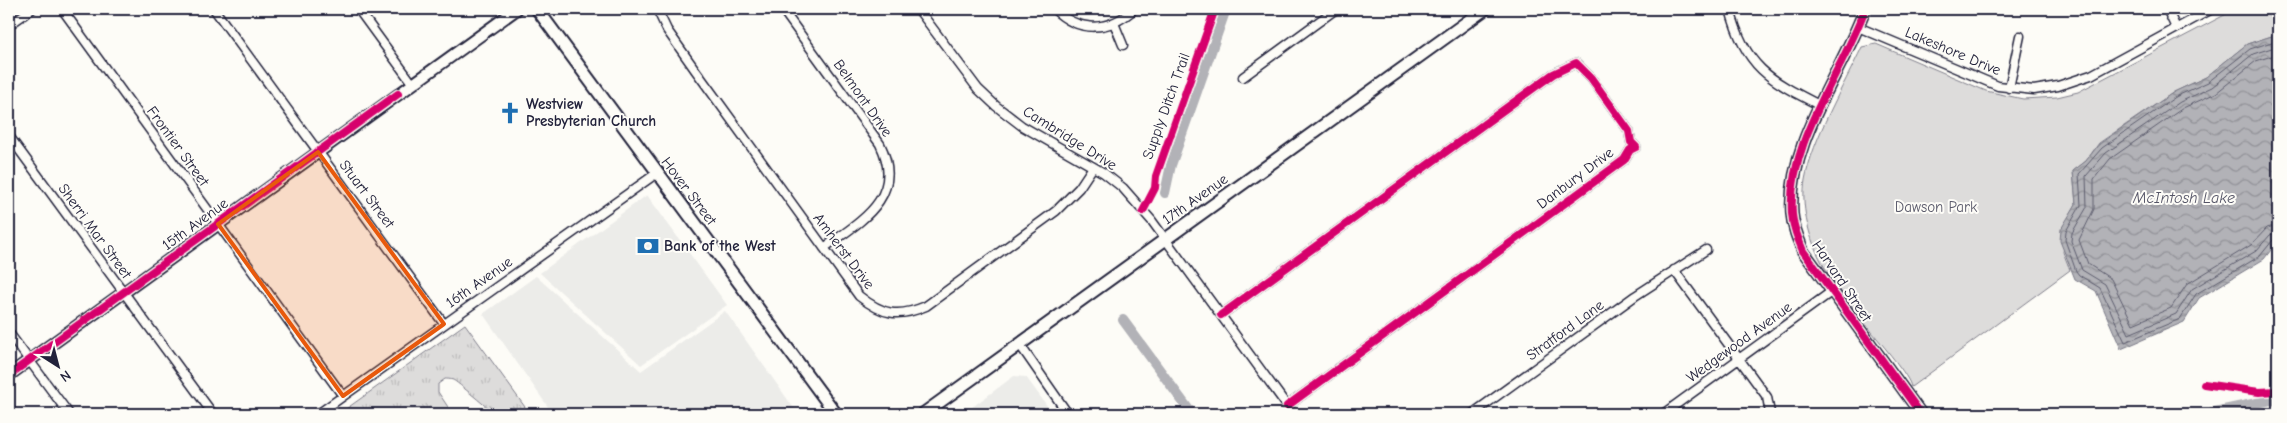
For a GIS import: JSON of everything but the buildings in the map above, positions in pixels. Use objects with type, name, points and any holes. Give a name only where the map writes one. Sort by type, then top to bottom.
[{"type":"main road","name":"Hover Street","points":[[537,9],[836,414]]},
{"type":"main road","name":"17th Avenue","points":[[924,414],[1484,9]]},
{"type":"street","points":[[9,25],[32,9]]},
{"type":"street","name":"Frontier Street","points":[[62,9],[343,396]]},
{"type":"street","name":"Stuart Street","points":[[214,9],[444,324]]},
{"type":"street","points":[[358,9],[412,83]]},
{"type":"street","name":"15th Avenue","points":[[9,375],[517,9]]},
{"type":"street","name":"Amherst Drive","points":[[656,9],[667,30],[691,64],[859,296],[872,306],[892,314],[914,311],[926,306],[1056,211],[1079,188],[1093,167]]},
{"type":"street","name":"Belmont Drive","points":[[782,9],[880,144],[888,170],[887,185],[881,199],[872,212],[824,248]]},
{"type":"street","name":"Cambridge Drive","points":[[918,9],[978,89],[996,106],[1022,126],[1093,167],[1123,188],[1165,239],[1292,414]]},
{"type":"street","points":[[1054,9],[1067,20],[1078,25],[1095,28],[1114,23],[1134,9]]},
{"type":"street","points":[[1243,76],[1336,9]]},
{"type":"street","points":[[1730,9],[1735,29],[1744,48],[1756,66],[1777,83],[1821,106]]},
{"type":"street","name":"Harvard Street","points":[[1865,9],[1798,160],[1793,185],[1792,214],[1795,230],[1803,251],[1921,414]]},
{"type":"street","points":[[2167,9],[2176,28]]},
{"type":"street","name":"Lakeshore Drive","points":[[1858,27],[1998,86],[2034,90],[2058,86],[2086,77],[2212,9]]},
{"type":"street","points":[[1114,23],[1123,45]]},
{"type":"street","name":"Lakeshore Drive","points":[[2009,88],[2020,36]]},
{"type":"street","name":"Danbury Drive","points":[[1221,315],[1553,74],[1576,63],[1591,78],[1629,131],[1631,142],[1636,147],[1630,150],[1624,160],[1286,406]]},
{"type":"street","name":"Sherri Mar Street","points":[[9,136],[213,414]]},
{"type":"street","name":"16th Avenue","points":[[318,414],[657,173]]},
{"type":"street","name":"Stratford Lane","points":[[1472,414],[1674,270],[1706,250]]},
{"type":"street","points":[[1674,270],[1767,397],[1770,413]]},
{"type":"street","name":"Wedgewood Avenue","points":[[1663,414],[1831,292]]},
{"type":"street","points":[[9,333],[69,414]]},
{"type":"street","points":[[1020,345],[1068,414]]},
{"type":"highlighted area","points":[[318,152],[444,324],[343,396],[218,224]]},
{"type":"shaded area","points":[[647,195],[727,305],[641,365],[540,273]]},
{"type":"shaded area","points":[[536,276],[641,371],[725,311],[798,414],[553,414],[483,314]]},
{"type":"shaded area","points":[[1014,376],[1026,377],[1053,414],[963,414]]},
{"type":"green space","name":"Dawson Park","points":[[2236,9],[2278,9],[2278,34],[2247,44],[2206,77],[2174,92],[2099,143],[2086,161],[2073,171],[2076,204],[2070,215],[2063,252],[2070,270],[1911,387],[1900,368],[1830,277],[1819,257],[1806,219],[1805,180],[1814,148],[1862,47],[1876,44],[1986,91],[2023,99],[2057,97],[2078,92]]},
{"type":"green space","points":[[465,324],[530,414],[494,414],[456,382],[445,379],[438,384],[438,392],[450,410],[439,414],[415,414],[413,411],[408,414],[339,414]]},
{"type":"water","name":"McIntosh Lake","points":[[2278,34],[2278,241],[2264,259],[2199,298],[2184,322],[2121,349],[2096,291],[2075,279],[2060,241],[2061,229],[2076,204],[2073,171],[2086,161],[2099,144],[2174,92],[2206,77],[2247,44]]},
{"type":"waterway","points":[[1165,193],[1171,165],[1226,9]]},
{"type":"waterway","points":[[1123,320],[1192,414]]},
{"type":"waterway","points":[[2205,414],[2271,400],[2278,401]]},
{"type":"cycle path","name":"Supply Ditch Trail","points":[[1143,211],[1155,188],[1156,176],[1215,9]]},
{"type":"cycle path","points":[[1865,9],[1807,135],[1798,161],[1793,187],[1792,214],[1796,233],[1803,251],[1921,414]]},
{"type":"cycle path","points":[[1221,315],[1553,74],[1576,63],[1591,78],[1629,131],[1631,142],[1636,147],[1630,150],[1624,160],[1287,406]]},
{"type":"cycle path","points":[[9,375],[398,94]]},
{"type":"cycle path","points":[[2204,384],[2259,392],[2278,391]]},
{"type":"place","name":"Westview Presbyterian Church","points":[[510,113]]},
{"type":"place","name":"Bank of the West","points":[[648,246]]}]
